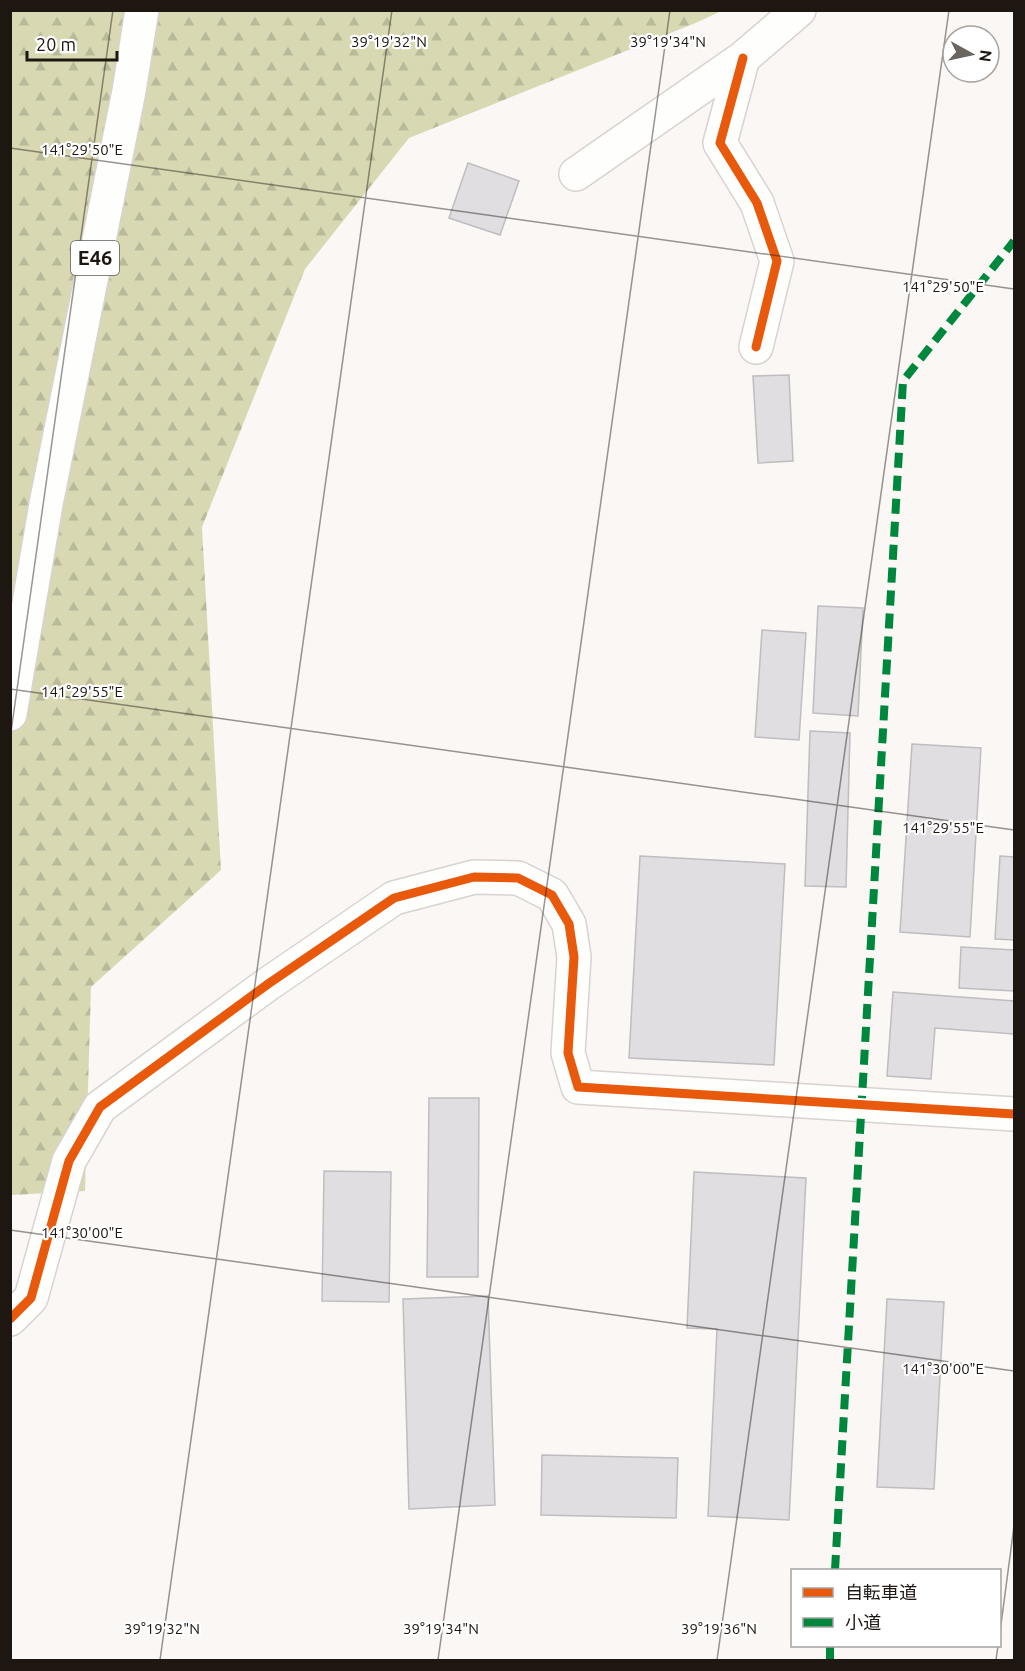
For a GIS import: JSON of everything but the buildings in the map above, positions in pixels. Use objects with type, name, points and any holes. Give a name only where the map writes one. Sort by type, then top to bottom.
[{"type":"main road","name":"E46","points":[[10,714],[45,504],[126,103],[142,10]]},
{"type":"main road","points":[[576,174],[743,58],[799,10]]},
{"type":"main road","points":[[743,58],[720,143],[757,203],[777,261],[756,347]]},
{"type":"main road","name":"E46","points":[[10,624],[45,504]]},
{"type":"main road","points":[[10,1319],[31,1298],[69,1161],[100,1107],[268,984],[394,898],[474,877],[518,878],[552,895],[569,924],[574,957],[568,1053],[578,1087],[1014,1114]]},
{"type":"green space","points":[[11,11],[721,11],[409,138],[305,269],[202,527],[221,870],[91,987],[85,1191],[11,1195]]},
{"type":"marked path","points":[[835,1569],[903,381],[1014,241]]},
{"type":"marked path","points":[[830,1647],[830,1660]]},
{"type":"cycle path","points":[[743,58],[720,143],[757,203],[777,261],[756,347]]},
{"type":"cycle path","points":[[10,1319],[31,1298],[69,1161],[100,1107],[268,984],[394,898],[474,877],[518,878],[552,895],[569,924],[574,957],[568,1053],[578,1087],[1014,1114]]}]
